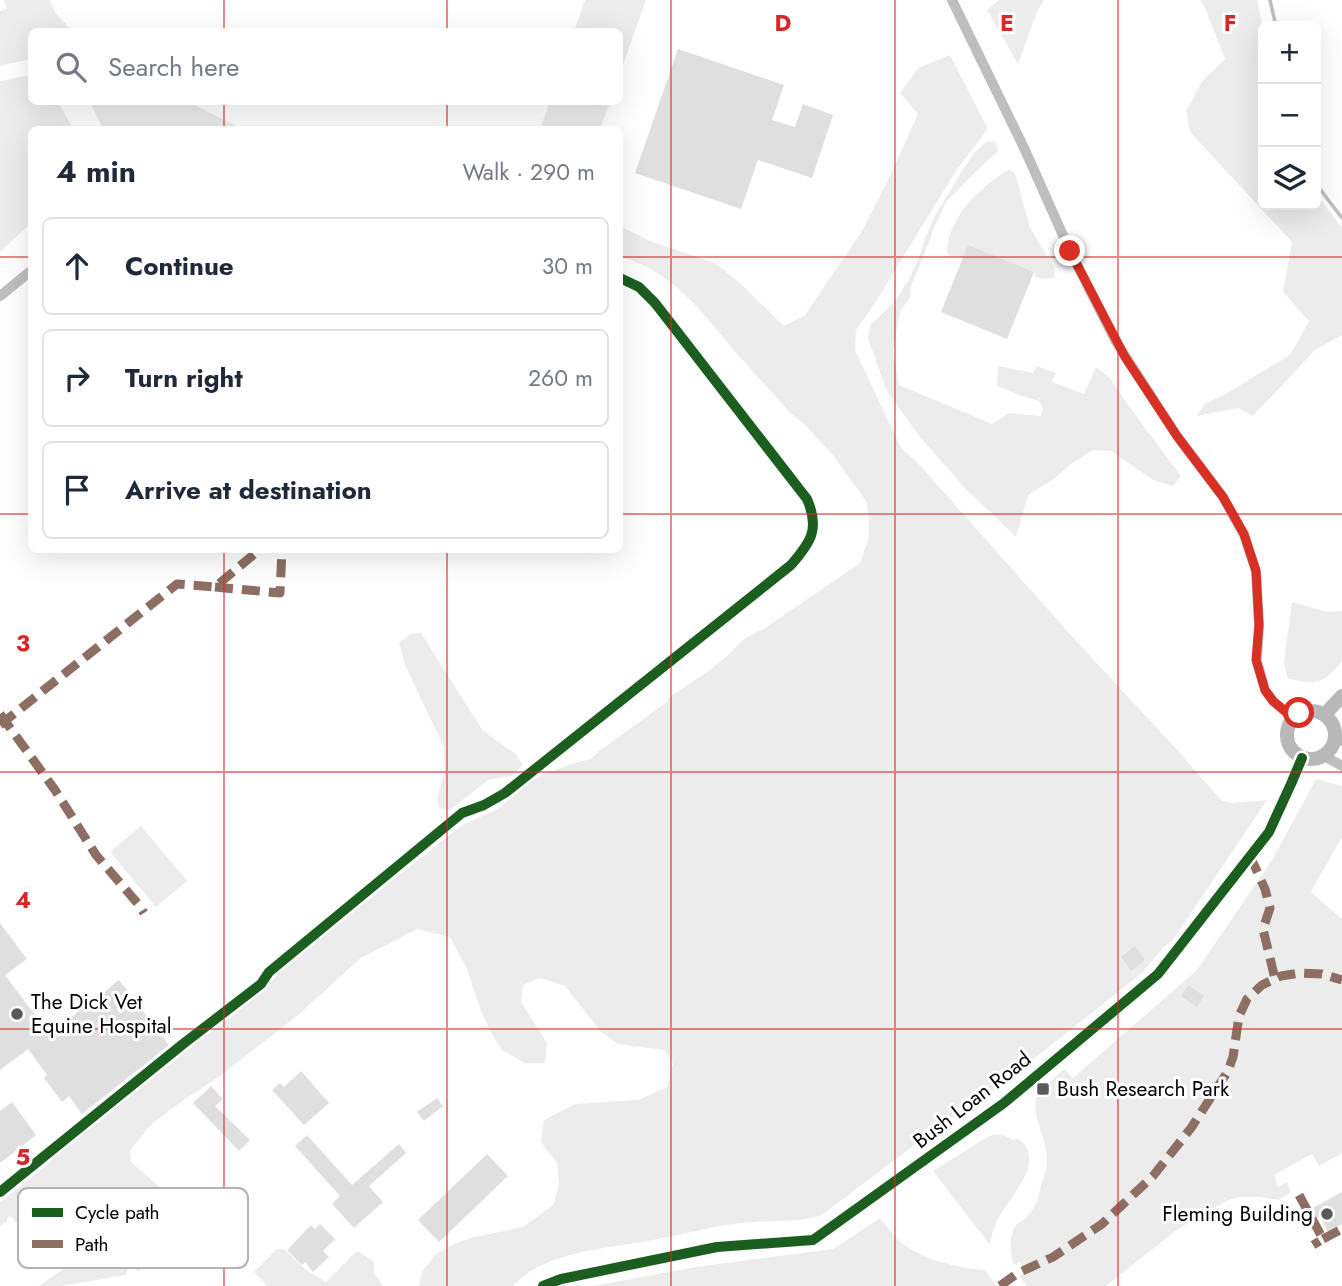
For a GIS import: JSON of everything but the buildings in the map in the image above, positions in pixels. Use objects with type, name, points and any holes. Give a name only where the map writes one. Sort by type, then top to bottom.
[{"type":"street","points":[[952,0],[1025,150],[1070,251],[1115,340],[1177,436],[1223,497],[1244,534],[1256,571],[1259,625],[1256,660],[1265,690],[1273,701],[1293,718]]},
{"type":"street","points":[[0,296],[28,273]]},
{"type":"street","points":[[0,1192],[261,984],[269,972],[462,813],[505,793],[791,565],[807,548],[814,529],[812,511],[807,499],[655,303],[639,286],[623,279]]},
{"type":"street","points":[[1325,714],[1342,696]]},
{"type":"street","points":[[1308,710],[1325,714],[1339,738],[1317,759],[1301,758],[1288,745],[1286,736],[1293,718],[1308,710]]},
{"type":"street","points":[[1324,755],[1342,766]]},
{"type":"street","name":"Bush Loan Road","points":[[543,1286],[561,1279],[717,1247],[813,1240],[1004,1103],[1158,974],[1269,832],[1301,758]]},
{"type":"shaded area","points":[[4,0],[50,0],[54,11],[69,28],[28,28],[28,60],[0,66],[0,11],[7,9]]},
{"type":"shaded area","points":[[585,0],[646,0],[623,65],[623,28],[575,28]]},
{"type":"shaded area","points":[[999,0],[1044,0],[1036,14],[1018,64],[987,10]]},
{"type":"shaded area","points":[[1200,0],[1257,0],[1262,21],[1258,21],[1258,205],[1190,132],[1186,111],[1203,80],[1225,59]]},
{"type":"shaded area","points":[[950,55],[988,129],[957,169],[856,330],[855,350],[901,448],[916,461],[1222,801],[1232,803],[1267,800],[1173,940],[1142,973],[1020,1070],[822,1215],[797,1220],[729,1225],[581,1252],[543,1264],[513,1286],[419,1286],[422,1272],[435,1255],[474,1237],[523,1227],[553,1205],[559,1185],[557,1163],[541,1142],[544,1120],[575,1104],[638,1100],[667,1087],[673,1064],[665,1050],[618,1044],[601,1032],[565,986],[540,978],[523,985],[521,1002],[547,1043],[545,1063],[525,1063],[502,1050],[490,1031],[466,967],[450,937],[417,929],[361,958],[298,1015],[148,1128],[130,1151],[131,1162],[159,1188],[18,1188],[18,1223],[11,1216],[0,1226],[0,1202],[48,1164],[64,1146],[266,988],[284,967],[464,824],[498,809],[527,784],[544,774],[591,759],[720,662],[747,637],[762,630],[860,563],[869,537],[866,501],[832,454],[790,413],[687,296],[656,273],[623,258],[623,228],[650,241],[715,263],[784,326],[805,315],[862,231],[889,178],[918,114],[900,93],[918,68]]},
{"type":"shaded area","points":[[28,76],[28,105],[60,105],[71,126],[28,126],[28,226],[0,252],[0,81]]},
{"type":"shaded area","points":[[91,105],[195,105],[236,126],[102,126]]},
{"type":"shaded area","points":[[549,105],[609,105],[601,126],[541,126]]},
{"type":"shaded area","points":[[995,140],[998,151],[947,201],[910,289],[911,297],[900,311],[893,352],[899,385],[992,424],[1009,413],[1041,416],[1043,408],[1039,401],[997,386],[998,366],[1033,373],[1037,366],[1056,373],[1052,382],[1084,394],[1096,367],[1108,376],[1181,476],[1173,486],[1153,480],[1111,451],[1093,450],[1028,495],[1016,537],[965,488],[919,436],[886,389],[868,338],[871,324],[895,302],[910,277],[934,218],[973,154],[986,142]]},
{"type":"shaded area","points":[[1009,169],[1015,174],[1030,228],[1054,267],[1055,277],[1035,277],[1035,273],[968,246],[963,258],[952,257],[947,252],[953,226],[968,204],[988,184]]},
{"type":"shaded area","points":[[1321,200],[1342,228],[1342,335],[1315,350],[1253,416],[1238,408],[1197,416],[1204,404],[1290,355],[1309,321],[1283,292],[1292,242],[1262,210],[1321,210]]},
{"type":"shaded area","points":[[1292,602],[1328,612],[1342,611],[1342,661],[1324,679],[1305,682],[1287,678],[1284,662]]},
{"type":"shaded area","points":[[421,633],[483,731],[516,754],[523,765],[512,776],[488,780],[450,810],[439,808],[437,798],[445,771],[444,747],[405,665],[399,642],[411,634]]},
{"type":"shaded area","points":[[1316,779],[1342,786],[1342,837],[1311,892],[1342,919],[1342,1153],[1319,1166],[1312,1154],[1274,1175],[1278,1187],[1287,1182],[1291,1192],[1279,1200],[1241,1197],[1231,1199],[1198,1216],[1106,1286],[1027,1286],[1019,1275],[1026,1272],[1020,1262],[1013,1265],[1011,1242],[1015,1226],[1026,1218],[1037,1201],[1046,1170],[1047,1153],[1035,1108],[1040,1090],[1049,1086],[1064,1069],[1073,1078],[1197,970],[1272,860]]},
{"type":"shaded area","points":[[141,826],[187,881],[156,907],[110,852]]},
{"type":"shaded area","points":[[994,1134],[1014,1140],[1017,1138],[1026,1146],[1029,1156],[1024,1178],[998,1219],[990,1245],[933,1171]]},
{"type":"shaded area","points":[[880,1218],[896,1238],[911,1249],[942,1262],[985,1270],[996,1286],[593,1286],[696,1267],[833,1249]]},
{"type":"shaded area","points":[[277,1249],[284,1249],[307,1271],[326,1282],[356,1252],[360,1252],[374,1262],[374,1273],[383,1286],[268,1286],[254,1272]]},
{"type":"shaded area","points":[[63,1269],[128,1269],[126,1275],[61,1286],[39,1286]]},
{"type":"waterway","points":[[1270,0],[1275,21]]},
{"type":"waterway","points":[[1321,191],[1342,218]]},
{"type":"marked path","points":[[0,725],[177,584],[215,587],[255,553]]},
{"type":"marked path","points":[[215,587],[280,593],[282,553]]},
{"type":"marked path","points":[[0,714],[55,790],[96,855],[144,913]]},
{"type":"marked path","points":[[1250,856],[1265,889],[1270,908],[1263,929],[1275,979]]},
{"type":"marked path","points":[[1000,1286],[1018,1273],[1053,1257],[1102,1224],[1153,1176],[1191,1128],[1228,1071],[1233,1057],[1239,1016],[1247,999],[1262,985],[1281,976],[1300,973],[1322,974],[1342,980]]},
{"type":"marked path","points":[[1299,1195],[1323,1239],[1313,1245]]},
{"type":"marked path","points":[[1323,1239],[1342,1229]]},
{"type":"cycle path","points":[[0,1192],[261,984],[269,972],[462,813],[505,793],[791,565],[804,549],[813,527],[807,499],[655,303],[639,287],[623,279]]},
{"type":"cycle path","points":[[543,1286],[561,1279],[717,1247],[813,1240],[1004,1103],[1158,974],[1269,832],[1302,758]]},
{"type":"place","name":"The Dick Vet Equine Hospital","points":[[17,1014]]},
{"type":"place","name":"Bush Research Park","points":[[1043,1089]]},
{"type":"place","name":"Fleming Building","points":[[1327,1214]]},
{"type":"route","points":[[1070,251],[1125,357],[1177,436],[1223,497],[1244,534],[1256,571],[1259,625],[1256,660],[1265,690],[1273,701],[1293,718],[1299,713]]}]
